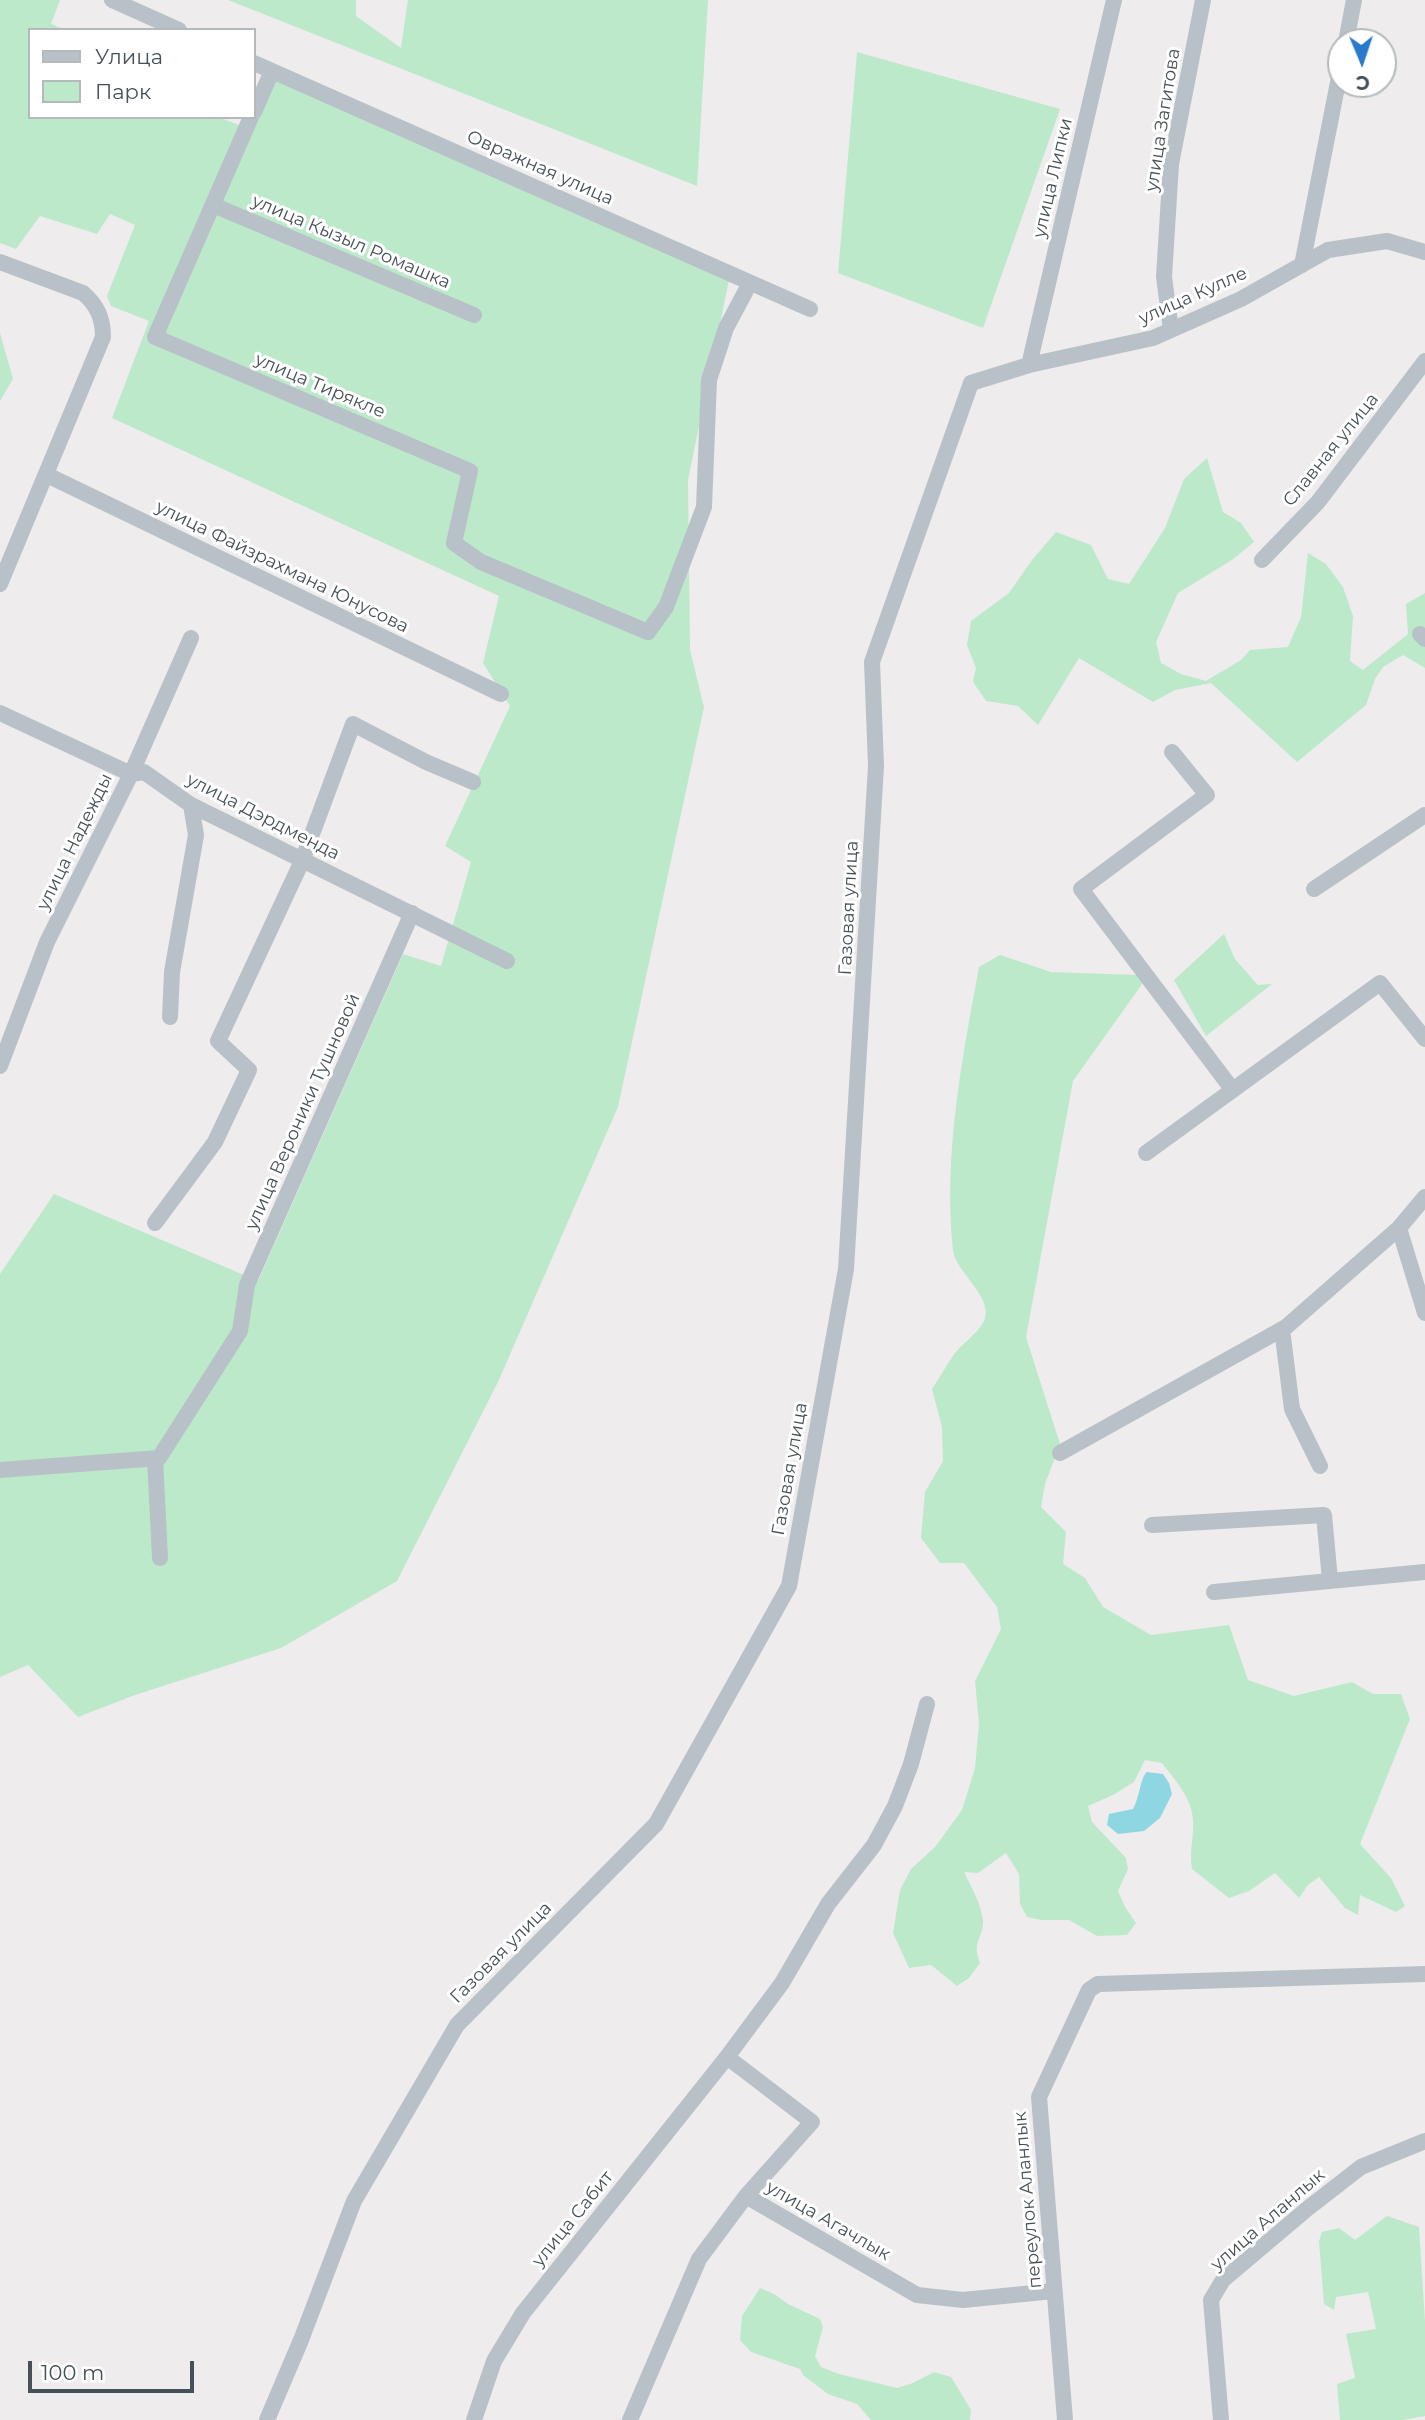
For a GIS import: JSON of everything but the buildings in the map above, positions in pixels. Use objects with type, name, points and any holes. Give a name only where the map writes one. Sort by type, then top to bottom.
[{"type":"street","points":[[112,0],[175,28]]},
{"type":"street","name":"улица Липки","points":[[1029,365],[1114,0]]},
{"type":"street","name":"улица Загитова","points":[[1171,330],[1164,277],[1171,164],[1203,0]]},
{"type":"street","points":[[1349,28],[1354,0]]},
{"type":"street","name":"Овражная улица","points":[[256,64],[810,309]]},
{"type":"street","points":[[256,107],[272,71]]},
{"type":"street","points":[[1301,265],[1335,98]]},
{"type":"street","points":[[213,205],[250,119]]},
{"type":"street","name":"улица Тирякле","points":[[213,205],[155,337],[470,471],[454,543],[481,562],[648,632],[666,607],[704,507],[709,380],[726,328],[750,283]]},
{"type":"street","name":"улица Кызыл Ромашка","points":[[213,205],[474,315]]},
{"type":"street","name":"улица Кулле","points":[[971,383],[1029,365],[1153,338],[1241,299],[1328,250],[1387,241],[1425,252]]},
{"type":"street","points":[[0,262],[83,293],[92,301],[103,324],[103,337],[0,584]]},
{"type":"street","name":"Славная улица","points":[[1262,560],[1318,502],[1425,361]]},
{"type":"street","name":"Газовая улица","points":[[267,2420],[302,2340],[354,2201],[457,2025],[656,1824],[789,1586],[846,1269],[876,766],[872,662],[971,383]]},
{"type":"street","name":"улица Файзрахмана Юнусова","points":[[47,475],[501,694]]},
{"type":"street","name":"улица Надежды","points":[[0,1066],[47,942],[131,774],[191,638]]},
{"type":"street","name":"улица Дэрдменда","points":[[0,713],[131,774],[144,772],[191,805],[508,961]]},
{"type":"street","points":[[155,1223],[215,1143],[249,1070],[218,1041],[302,861],[353,724],[426,762],[473,782]]},
{"type":"street","points":[[1172,752],[1207,795],[1081,889],[1232,1089]]},
{"type":"street","points":[[170,1017],[172,972],[196,835],[191,805]]},
{"type":"street","points":[[1314,889],[1425,815]]},
{"type":"street","name":"улица Вероники Тушновой","points":[[155,1459],[159,1458],[240,1331],[247,1285],[412,913]]},
{"type":"street","points":[[1146,1153],[1380,983],[1425,1039]]},
{"type":"street","points":[[1060,1454],[1282,1329],[1399,1227],[1425,1197]]},
{"type":"street","points":[[1399,1227],[1425,1313]]},
{"type":"street","points":[[1282,1329],[1292,1409],[1320,1466]]},
{"type":"street","points":[[0,1471],[155,1459],[160,1558]]},
{"type":"street","points":[[1152,1525],[1324,1515],[1330,1580]]},
{"type":"street","points":[[1214,1592],[1425,1572]]},
{"type":"street","name":"улица Сабит","points":[[474,2420],[494,2361],[523,2313],[727,2057],[782,1983],[828,1903],[874,1845],[895,1806],[911,1764],[927,1704]]},
{"type":"street","name":"переулок Аланлык","points":[[1065,2420],[1039,2098],[1093,1986],[1112,1983],[1425,1974]]},
{"type":"street","points":[[727,2057],[812,2122],[746,2196]]},
{"type":"street","name":"улица Аланлык","points":[[1221,2420],[1211,2300],[1223,2280],[1361,2167],[1425,2141]]},
{"type":"street","name":"улица Агачлык","points":[[630,2420],[699,2259],[746,2196],[917,2295],[963,2300],[1055,2291]]},
{"type":"green space","points":[[0,0],[60,0],[51,24],[61,28],[28,28],[28,119],[223,119],[252,130],[275,80],[729,280],[688,480],[690,650],[704,707],[618,1107],[498,1382],[397,1581],[281,1648],[135,1695],[78,1717],[28,1665],[0,1677],[0,1274],[54,1194],[258,1281],[403,954],[441,966],[471,862],[445,846],[510,706],[483,663],[499,596],[112,418],[149,321],[111,306],[107,296],[135,225],[110,214],[97,234],[40,216],[16,249],[0,243]]},
{"type":"green space","points":[[228,0],[356,0],[356,16],[401,48],[408,0],[708,0],[697,186]]},
{"type":"green space","points":[[857,52],[1060,109],[983,328],[838,273]]},
{"type":"green space","points":[[0,333],[13,379],[0,401]]},
{"type":"green space","points":[[1207,458],[1223,512],[1241,523],[1254,542],[1232,560],[1178,593],[1156,642],[1161,663],[1181,674],[1206,681],[1241,660],[1250,650],[1288,647],[1301,617],[1308,553],[1326,564],[1343,587],[1353,616],[1350,661],[1363,670],[1408,634],[1406,604],[1425,593],[1425,668],[1403,655],[1383,667],[1375,679],[1366,705],[1297,762],[1211,683],[1175,690],[1153,702],[1079,658],[1038,725],[1018,706],[986,701],[973,682],[976,668],[967,645],[971,621],[1009,593],[1056,532],[1091,545],[1108,579],[1129,584],[1165,528],[1184,479]]},
{"type":"green space","points":[[1224,934],[1235,959],[1258,985],[1272,984],[1206,1036],[1174,980]]},
{"type":"green space","points":[[1000,955],[1051,972],[1136,975],[1145,980],[1073,1081],[1026,1337],[1060,1444],[1045,1484],[1041,1507],[1066,1532],[1063,1564],[1085,1578],[1103,1607],[1151,1635],[1229,1625],[1248,1680],[1294,1696],[1352,1682],[1373,1694],[1401,1694],[1410,1719],[1360,1844],[1391,1878],[1405,1906],[1396,1912],[1360,1895],[1358,1915],[1345,1908],[1319,1877],[1308,1885],[1299,1898],[1275,1873],[1249,1891],[1229,1898],[1192,1869],[1193,1820],[1190,1804],[1162,1763],[1145,1760],[1134,1782],[1088,1806],[1092,1822],[1126,1858],[1128,1869],[1118,1891],[1136,1923],[1127,1935],[1097,1936],[1069,1920],[1027,1917],[1020,1904],[1019,1874],[1006,1853],[978,1873],[964,1872],[978,1901],[983,1920],[977,1944],[980,1963],[969,1978],[957,1986],[931,1965],[909,1968],[893,1933],[900,1890],[911,1869],[935,1847],[962,1810],[975,1768],[979,1724],[975,1681],[1001,1629],[997,1607],[964,1563],[940,1563],[921,1538],[925,1492],[943,1461],[942,1427],[932,1389],[955,1353],[984,1321],[986,1312],[980,1294],[955,1258],[950,1179],[956,1108],[979,967]]},
{"type":"green space","points":[[1387,2216],[1419,2227],[1425,2321],[1425,2416],[1402,2420],[1340,2420],[1337,2384],[1355,2378],[1346,2334],[1376,2329],[1368,2292],[1336,2297],[1334,2310],[1324,2304],[1319,2241],[1322,2232],[1339,2228],[1355,2240]]},
{"type":"green space","points":[[760,2288],[820,2319],[823,2327],[815,2356],[821,2367],[897,2388],[934,2372],[951,2377],[971,2410],[970,2420],[871,2420],[857,2404],[828,2394],[803,2375],[800,2369],[751,2352],[740,2340],[742,2316]]},
{"type":"water","points":[[1147,1772],[1163,1774],[1172,1794],[1160,1818],[1144,1831],[1118,1834],[1107,1825],[1109,1814],[1133,1809]]}]
